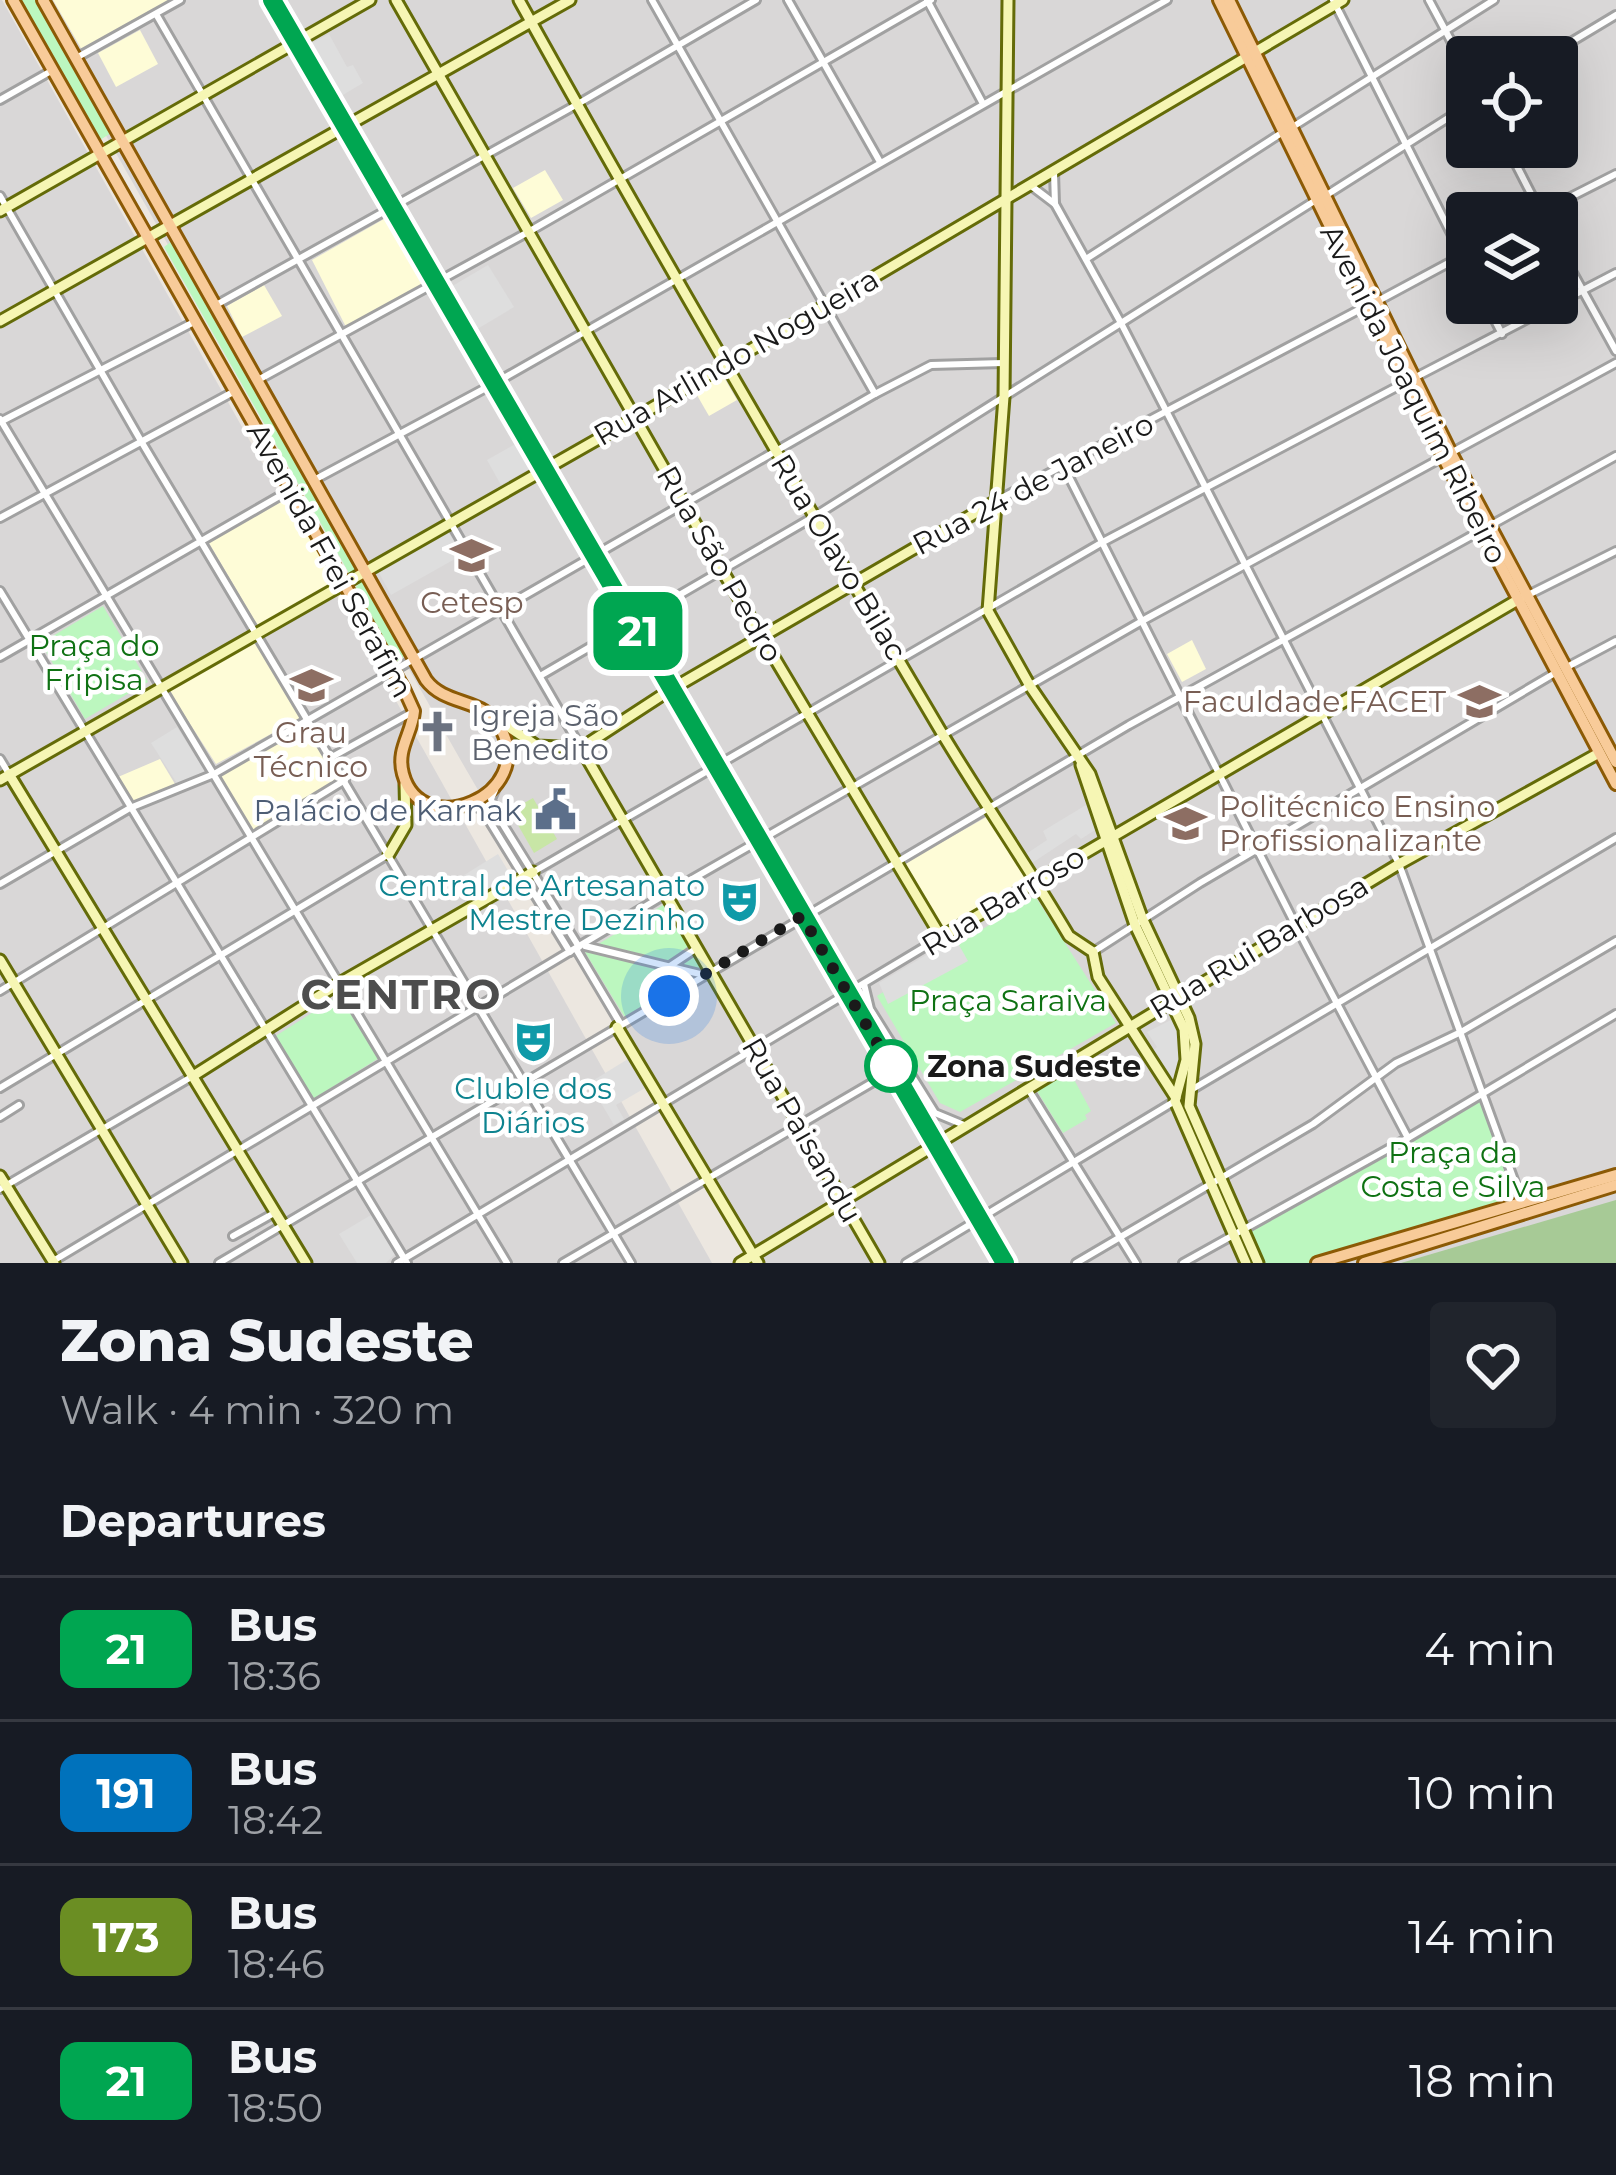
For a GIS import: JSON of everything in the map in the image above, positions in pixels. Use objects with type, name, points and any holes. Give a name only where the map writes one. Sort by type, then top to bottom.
[{"type":"main road","name":"Avenida Frei Serafim","points":[[13,0],[414,711],[403,741],[402,772]]},
{"type":"main road","name":"Avenida Frei Serafim","points":[[43,0],[415,660],[436,692],[491,714]]},
{"type":"main road","name":"Avenida Joaquim Ribeiro","points":[[1219,0],[1251,53]]},
{"type":"main road","name":"Avenida Joaquim Ribeiro","points":[[1229,0],[1287,130],[1447,455],[1560,670],[1610,747],[1616,784]]},
{"type":"main road","points":[[402,772],[409,788],[427,805],[469,805],[495,790],[504,775],[507,746],[491,714]]},
{"type":"main road","points":[[1317,1263],[1616,1175]]},
{"type":"main road","points":[[1364,1263],[1616,1185]]},
{"type":"street","points":[[76,58],[180,0]]},
{"type":"street","points":[[272,0],[1005,1263]]},
{"type":"street","points":[[3,209],[370,0]]},
{"type":"street","name":"Rua São Pedro","points":[[396,0],[722,570],[941,937]]},
{"type":"street","name":"Rua Olavo Bilac","points":[[518,0],[775,452],[943,735],[1069,936],[1093,952],[1094,968],[1176,1100],[1217,1182]]},
{"type":"street","points":[[0,321],[570,0]]},
{"type":"street","points":[[652,0],[875,394]]},
{"type":"street","points":[[216,305],[756,0]]},
{"type":"street","points":[[788,0],[880,162]]},
{"type":"street","points":[[1005,0],[1004,397],[988,611],[1030,686],[1090,774],[1139,922],[1195,1044],[1188,1091],[1193,1118],[1246,1263]]},
{"type":"street","points":[[314,480],[495,383],[1167,0]]},
{"type":"street","points":[[1429,0],[1447,36]]},
{"type":"street","points":[[1086,259],[1494,0]]},
{"type":"street","points":[[258,380],[530,231],[928,1],[982,102]]},
{"type":"street","points":[[1337,1],[1446,219]]},
{"type":"street","name":"Rua Arlindo Nogueira","points":[[4,777],[635,418],[1337,1]]},
{"type":"street","points":[[156,14],[581,748]]},
{"type":"street","points":[[1578,38],[1616,15]]},
{"type":"street","points":[[0,100],[53,70]]},
{"type":"street","points":[[540,676],[815,516],[1446,120]]},
{"type":"street","points":[[1054,167],[1055,204]]},
{"type":"street","points":[[1578,194],[1616,174]]},
{"type":"street","points":[[1027,183],[1055,204],[1121,323],[1399,864],[1522,1202]]},
{"type":"street","points":[[0,196],[3,209],[56,290],[141,441],[632,1263]]},
{"type":"street","name":"Rua 24 de Janeiro","points":[[581,748],[670,690],[996,501],[1446,264]]},
{"type":"street","points":[[1616,273],[1101,543],[338,983],[193,1076],[2,1184],[52,1262],[850,788],[1616,363]]},
{"type":"street","points":[[1578,283],[1616,351]]},
{"type":"street","points":[[195,322],[0,421],[507,1263]]},
{"type":"street","points":[[1497,324],[1502,334]]},
{"type":"street","points":[[0,884],[130,808],[214,774],[875,394],[931,365],[1004,363]]},
{"type":"street","points":[[0,518],[235,391]]},
{"type":"street","points":[[219,1263],[1181,696],[1616,457]]},
{"type":"street","points":[[1064,467],[1408,1138]]},
{"type":"street","points":[[0,657],[290,490]]},
{"type":"street","name":"Rua Barroso","points":[[403,1261],[1037,880],[1522,598],[1616,551]]},
{"type":"street","points":[[0,591],[403,1261]]},
{"type":"street","points":[[1093,952],[1259,848],[1616,641]]},
{"type":"street","points":[[332,757],[414,711]]},
{"type":"street","points":[[491,714],[537,746],[581,748]]},
{"type":"street","points":[[395,722],[403,741]]},
{"type":"street","name":"Rua Rui Barbosa","points":[[740,1263],[756,1259],[964,1125],[1399,864],[1610,747]]},
{"type":"street","name":"Rua Paisandu","points":[[581,748],[707,973],[879,1263]]},
{"type":"street","points":[[0,759],[4,777],[57,851],[306,1263]]},
{"type":"street","points":[[0,1088],[389,854],[406,825],[402,772]]},
{"type":"street","points":[[0,992],[345,780]]},
{"type":"street","points":[[495,790],[491,804],[528,875]]},
{"type":"street","points":[[469,805],[482,809],[571,934],[663,1104],[756,1259]]},
{"type":"street","points":[[501,839],[509,833]]},
{"type":"street","points":[[1188,1091],[1616,838]]},
{"type":"street","points":[[552,912],[562,940],[577,948],[707,973]]},
{"type":"street","points":[[562,940],[571,934]]},
{"type":"street","points":[[1076,1263],[1313,1124],[1376,1076],[1616,941]]},
{"type":"street","points":[[669,966],[697,949]]},
{"type":"street","points":[[0,960],[182,1263]]},
{"type":"street","points":[[864,984],[870,1010],[935,1113],[964,1125]]},
{"type":"street","points":[[906,1263],[1176,1100],[1186,1041],[1175,999]]},
{"type":"street","points":[[1183,1263],[1408,1138],[1616,1014]]},
{"type":"street","points":[[563,1263],[893,1070]]},
{"type":"street","points":[[1028,1089],[1136,1263]]},
{"type":"street","points":[[0,1117],[19,1105]]},
{"type":"street","points":[[233,1236],[276,1212]]},
{"type":"street","points":[[1238,1232],[1258,1263]]},
{"type":"shaded area","points":[[2,0],[712,1263],[0,1263]]},
{"type":"shaded area","points":[[29,0],[1616,0],[1616,783],[1448,455],[1616,792],[1616,1238],[1564,1263],[753,1263]]},
{"type":"shaded area","points":[[53,0],[169,0],[82,50]]},
{"type":"shaded area","points":[[140,30],[158,64],[116,87],[98,53]]},
{"type":"shaded area","points":[[329,34],[347,67],[353,65],[363,83],[336,99],[306,46]]},
{"type":"shaded area","points":[[545,170],[563,200],[531,218],[513,188]]},
{"type":"shaded area","points":[[391,215],[427,283],[346,327],[312,260]]},
{"type":"shaded area","points":[[488,265],[514,307],[474,331],[449,288]]},
{"type":"shaded area","points":[[264,285],[282,316],[242,337],[227,306]]},
{"type":"shaded area","points":[[722,374],[737,400],[709,416],[694,390]]},
{"type":"shaded area","points":[[519,442],[533,467],[501,485],[487,460]]},
{"type":"shaded area","points":[[286,498],[340,583],[259,628],[209,543]]},
{"type":"shaded area","points":[[448,531],[462,555],[391,595],[378,571]]},
{"type":"shaded area","points":[[257,640],[302,717],[216,764],[168,690]]},
{"type":"shaded area","points":[[1192,640],[1206,669],[1182,682],[1167,654]]},
{"type":"shaded area","points":[[306,724],[340,781],[254,833],[220,775]]},
{"type":"shaded area","points":[[177,727],[205,771],[178,785],[151,743]]},
{"type":"shaded area","points":[[160,759],[175,784],[133,804],[118,777]]},
{"type":"shaded area","points":[[1086,805],[1095,830],[1081,839],[1076,834],[1032,863],[1026,854],[1047,840],[1043,831]]},
{"type":"shaded area","points":[[990,815],[1030,880],[944,931],[903,864]]},
{"type":"shaded area","points":[[498,854],[513,879],[477,902],[461,877]]},
{"type":"shaded area","points":[[955,938],[968,961],[888,1004],[879,983]]},
{"type":"shaded area","points":[[1173,1019],[1180,1034],[1182,1060],[1173,1084],[1150,1053],[1157,1047],[1147,1032]]},
{"type":"shaded area","points":[[628,1059],[645,1088],[616,1105],[624,1119],[614,1125],[589,1083]]},
{"type":"shaded area","points":[[371,1215],[395,1254],[386,1263],[357,1263],[339,1234]]},
{"type":"green space","points":[[20,0],[35,0],[111,133],[100,140]]},
{"type":"green space","points":[[172,241],[360,568],[350,575],[164,247]]},
{"type":"green space","points":[[363,579],[406,652],[399,664],[355,588]]},
{"type":"green space","name":"Praça do Fripisa","points":[[103,606],[148,682],[85,719],[41,643]]},
{"type":"green space","points":[[533,798],[557,839],[534,853],[510,811]]},
{"type":"green space","name":"Praça Saraiva","points":[[1035,896],[1116,1023],[960,1112],[940,1103],[877,996]]},
{"type":"green space","points":[[668,902],[707,971],[627,1021],[585,952]]},
{"type":"green space","points":[[340,995],[379,1058],[313,1099],[274,1037]]},
{"type":"green space","points":[[1070,1072],[1091,1111],[1087,1119],[1063,1133],[1037,1091]]},
{"type":"green space","name":"Praça da Costa e Silva","points":[[1481,1100],[1516,1200],[1309,1263],[1262,1263],[1248,1230]]},
{"type":"green space","points":[[1616,1200],[1616,1263],[1401,1263]]},
{"type":"bus line","name":"21","points":[[272,0],[1005,1263]]},
{"type":"place","name":"Cetesp","points":[[472,556]]},
{"type":"place","name":"Grau Técnico","points":[[311,686]]},
{"type":"place","name":"Faculdade FACET","points":[[1480,701]]},
{"type":"place","name":"Igreja São Benedito","points":[[437,732]]},
{"type":"place","name":"Palácio de Karnak","points":[[556,810]]},
{"type":"place","name":"Politécnico Ensino Profissionalizante","points":[[1185,823]]},
{"type":"place","name":"Central de Artesanato Mestre Dezinho","points":[[739,902]]},
{"type":"place","name":"Cluble dos Diários","points":[[533,1042]]},
{"type":"place","name":"Zona Sudeste","points":[[891,1066]]},
{"type":"district","name":"CENTRO","points":[[402,994]]},
{"type":"route","points":[[669,996],[802,916],[893,1070],[891,1066]]}]
